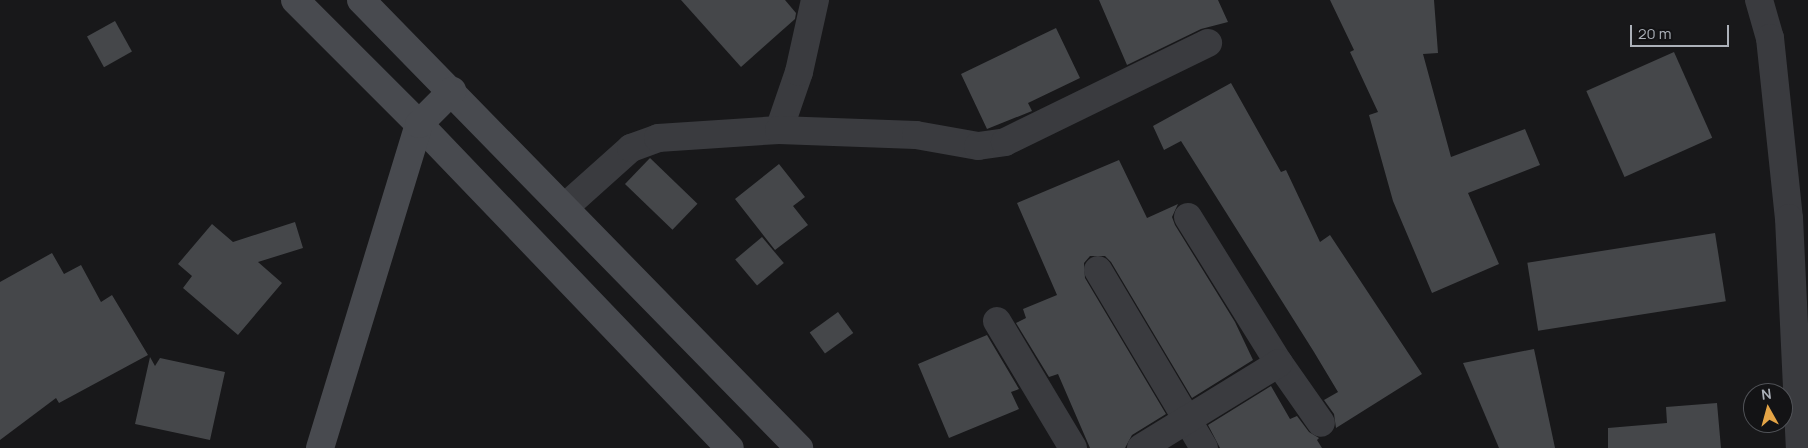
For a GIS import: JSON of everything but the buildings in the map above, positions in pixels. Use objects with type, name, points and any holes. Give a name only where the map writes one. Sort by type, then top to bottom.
[{"type":"street","points":[[295,0],[419,124],[730,448]]},
{"type":"street","points":[[361,0],[799,448]]},
{"type":"street","points":[[779,130],[799,72],[815,0]]},
{"type":"street","points":[[1759,0],[1770,38],[1799,217],[1800,448]]},
{"type":"street","points":[[565,207],[632,148],[658,138],[779,130],[916,135],[978,146],[1006,142],[1208,43]]},
{"type":"street","points":[[320,448],[419,124],[452,91]]},
{"type":"street","points":[[1188,217],[1279,363],[1321,423]]},
{"type":"street","points":[[1098,270],[1204,448]]},
{"type":"street","points":[[997,321],[1073,448]]},
{"type":"street","points":[[1141,448],[1279,363]]}]
